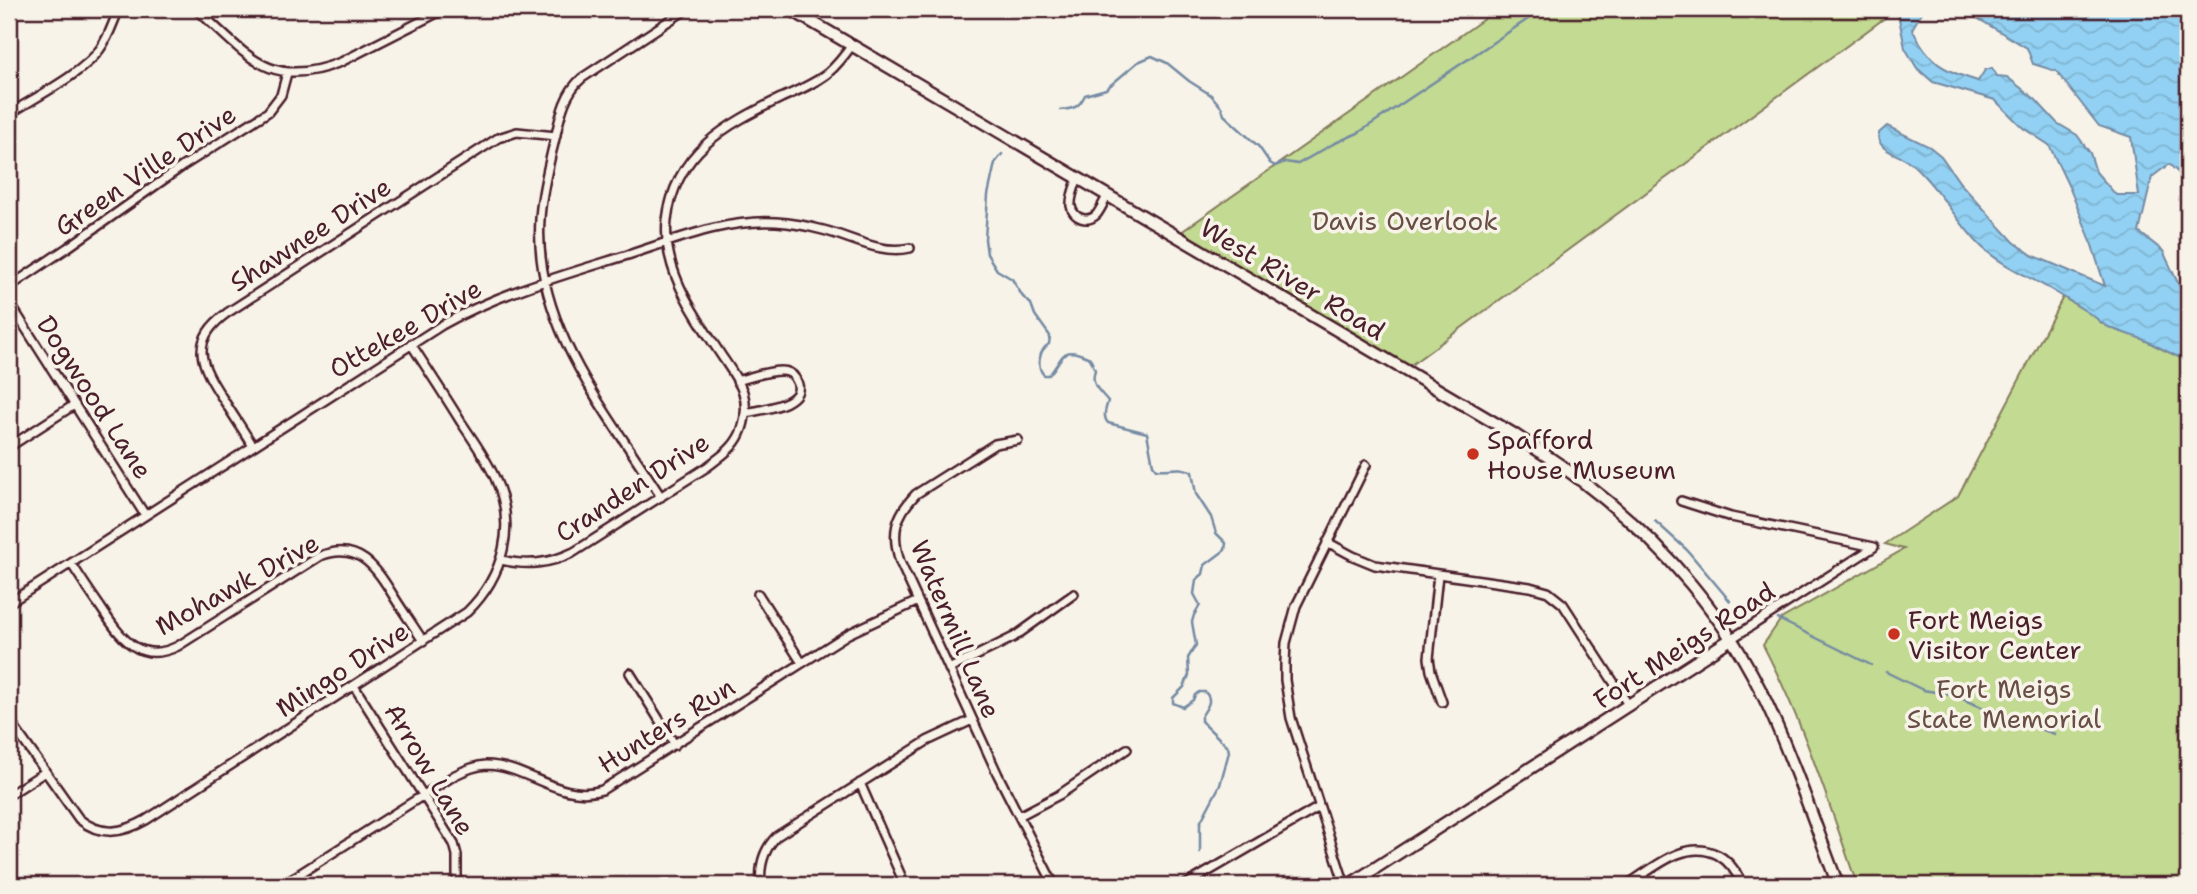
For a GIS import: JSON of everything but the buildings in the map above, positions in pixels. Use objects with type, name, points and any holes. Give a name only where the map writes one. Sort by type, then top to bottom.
[{"type":"main road","name":"West River Road","points":[[790,9],[1512,433],[1586,484],[1647,536],[1668,558],[1731,639],[1768,705],[1785,744],[1838,885]]},
{"type":"main road","name":"Fort Meigs Road","points":[[1347,885],[1731,639]]},
{"type":"street","points":[[9,112],[88,63],[99,51],[119,9]]},
{"type":"street","points":[[196,9],[251,58],[274,70],[287,73],[312,72],[332,66],[445,9]]},
{"type":"street","points":[[661,497],[566,346],[544,282],[539,244],[540,219],[544,188],[566,98],[577,82],[687,9]]},
{"type":"street","points":[[737,381],[783,371],[793,376],[797,382],[797,391],[790,401],[779,406],[745,413],[743,394],[737,381],[682,290],[671,262],[667,243],[667,220],[673,191],[684,170],[702,146],[726,128],[824,75],[842,59],[852,45]]},
{"type":"street","name":"Green Ville Drive","points":[[9,287],[183,166],[268,112],[281,95],[287,73]]},
{"type":"street","name":"Shawnee Drive","points":[[253,446],[205,369],[202,349],[213,324],[498,138],[517,132],[556,136]]},
{"type":"street","points":[[1078,178],[1071,204],[1076,215],[1081,218],[1087,219],[1098,214],[1108,195]]},
{"type":"street","name":"Ottekee Drive","points":[[9,603],[411,344],[469,310],[544,282],[725,225],[775,222],[823,230],[887,249],[910,248]]},
{"type":"street","name":"Dogwood Lane","points":[[9,302],[145,515]]},
{"type":"street","name":"Mingo Drive","points":[[9,720],[75,815],[95,829],[107,832],[126,830],[146,820],[467,612],[494,578],[501,560],[507,525],[502,495],[495,478],[411,344]]},
{"type":"street","points":[[9,447],[74,405]]},
{"type":"street","name":"Cranden Drive","points":[[501,560],[525,565],[538,564],[563,558],[596,539],[725,454],[741,433],[745,413]]},
{"type":"street","name":"Watermill Lane","points":[[1018,440],[995,444],[916,494],[907,503],[896,525],[895,544],[900,562],[972,720],[1054,885]]},
{"type":"street","points":[[1347,885],[1291,718],[1285,662],[1286,643],[1296,606],[1366,465]]},
{"type":"street","name":"Fort Meigs Road","points":[[1681,501],[1731,517],[1874,547],[1731,639]]},
{"type":"street","points":[[1327,541],[1375,565],[1530,587],[1554,596],[1571,615],[1629,706]]},
{"type":"street","name":"Mohawk Drive","points":[[71,563],[120,636],[135,648],[154,652],[178,646],[320,556],[333,552],[352,554],[369,562],[378,572],[424,641]]},
{"type":"street","points":[[1438,575],[1429,658],[1442,702]]},
{"type":"street","points":[[758,594],[802,663]]},
{"type":"street","points":[[949,669],[1014,637],[1074,594]]},
{"type":"street","name":"Hunters Run","points":[[286,884],[467,769],[487,765],[506,769],[571,792],[596,792],[613,785],[848,634],[918,601]]},
{"type":"street","points":[[631,673],[676,745]]},
{"type":"street","name":"Arrow Lane","points":[[354,686],[454,844],[457,877]]},
{"type":"street","points":[[761,885],[760,870],[763,858],[773,841],[783,832],[927,741],[972,720]]},
{"type":"street","points":[[1019,816],[1059,796],[1127,749]]},
{"type":"street","points":[[9,795],[44,772]]},
{"type":"street","points":[[860,783],[905,885]]},
{"type":"street","points":[[1185,885],[1319,807]]},
{"type":"street","points":[[1628,885],[1678,853],[1696,849],[1715,853],[1726,860],[1742,885]]},
{"type":"green space","name":"Davis Overlook","points":[[1498,9],[1897,9],[1404,370],[1177,235]]},
{"type":"green space","name":"Fort Meigs State Memorial","points":[[2063,297],[2188,361],[2188,885],[1857,885],[1803,733],[1763,645],[1781,619],[1904,549],[1885,544],[1958,496]]},
{"type":"water","points":[[1897,9],[1924,9],[1912,29],[1938,64],[1978,81],[1985,70],[1992,68],[1997,76],[2007,77],[2035,99],[2057,123],[2077,135],[2090,153],[2096,172],[2116,195],[2139,195],[2131,137],[2099,126],[2056,71],[2033,64],[2027,48],[1962,9],[2188,9],[2188,182],[2169,164],[2152,177],[2139,232],[2163,251],[2183,294],[2188,297],[2188,361],[2142,339],[2106,326],[2062,296],[1993,256],[1969,232],[1911,163],[1881,144],[1879,133],[1887,126],[1930,147],[1941,156],[1960,183],[2014,242],[2032,255],[2105,286],[2089,236],[2049,145],[2023,128],[1995,100],[1933,82],[1917,68],[1905,48]]},
{"type":"waterway","points":[[1060,110],[1073,108],[1085,95],[1106,89],[1138,62],[1152,56],[1167,63],[1211,95],[1222,108],[1224,115],[1259,147],[1270,163],[1275,166],[1285,162],[1298,164],[1358,133],[1543,9]]},
{"type":"waterway","points":[[1002,154],[995,163],[988,195],[985,239],[987,254],[997,270],[1012,279],[1050,336],[1049,344],[1040,359],[1042,372],[1049,375],[1068,352],[1090,358],[1095,370],[1095,384],[1108,401],[1105,415],[1108,423],[1147,433],[1156,469],[1183,469],[1192,472],[1196,494],[1211,517],[1216,533],[1226,543],[1225,550],[1205,565],[1203,574],[1196,580],[1194,594],[1200,605],[1192,622],[1196,645],[1188,658],[1189,675],[1184,687],[1173,698],[1173,703],[1183,707],[1199,692],[1205,692],[1209,701],[1201,721],[1228,747],[1229,752],[1220,785],[1200,823],[1200,852]]},
{"type":"waterway","points":[[1655,521],[1687,550],[1730,601]]},
{"type":"waterway","points":[[1778,619],[1871,665]]},
{"type":"waterway","points":[[1886,672],[1923,690],[1954,695],[2004,717],[2055,734]]},
{"type":"place","name":"Spafford House Museum","points":[[1473,454]]},
{"type":"place","name":"Fort Meigs Visitor Center","points":[[1894,634]]}]
